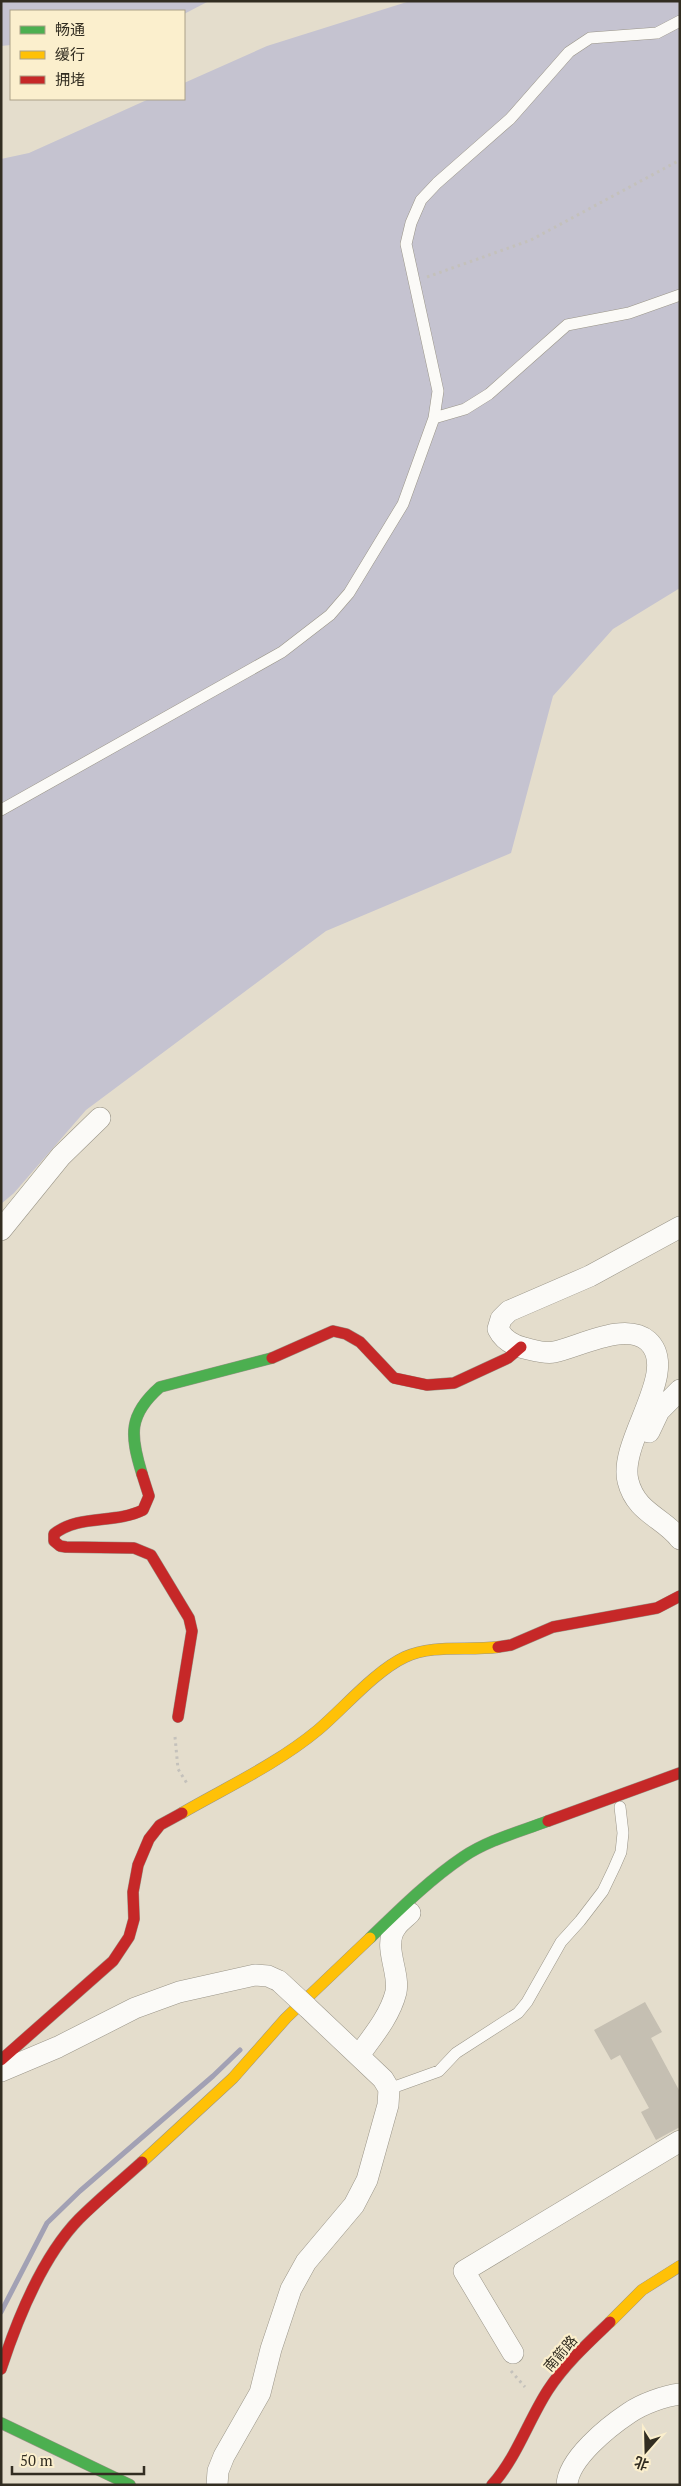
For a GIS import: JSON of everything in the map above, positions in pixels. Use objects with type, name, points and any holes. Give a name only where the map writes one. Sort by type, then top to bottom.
[{"type":"street","points":[[1,1230],[61,1156],[100,1118]]},
{"type":"street","points":[[680,1227],[590,1276],[509,1311],[501,1319],[498,1329],[502,1337],[521,1347],[552,1353],[597,1338],[621,1334],[637,1335],[649,1342],[656,1355],[658,1370],[655,1387],[631,1445],[627,1462],[628,1480],[638,1504],[680,1539]]},
{"type":"street","points":[[178,1717],[192,1631],[189,1618],[151,1554],[134,1548],[117,1546],[66,1547],[60,1546],[54,1541],[54,1534],[62,1526],[130,1516],[144,1510],[148,1502],[148,1491],[135,1450],[132,1425],[136,1414],[152,1393],[160,1387],[271,1358],[339,1331],[356,1339],[394,1378],[428,1385],[447,1384],[460,1380],[508,1358],[521,1347]]},
{"type":"street","points":[[627,1462],[641,1450],[659,1411],[680,1390]]},
{"type":"street","points":[[1,2060],[113,1961],[129,1937],[134,1919],[135,1883],[138,1865],[149,1839],[160,1825],[289,1751],[310,1736],[383,1672],[403,1658],[425,1650],[482,1649],[511,1645],[553,1627],[657,1608],[680,1596]]},
{"type":"street","points":[[359,2055],[390,2008],[396,1991],[397,1975],[390,1952],[394,1928],[427,1896],[464,1870],[493,1853],[620,1806],[675,1788],[680,1774]]},
{"type":"street","points":[[1,2369],[26,2305],[65,2236],[78,2220],[233,2078],[286,2018],[416,1894],[463,1857],[489,1843],[680,1774]]},
{"type":"street","points":[[1,2072],[58,2047],[135,2008],[179,1992],[255,1975],[268,1976],[279,1981],[359,2055],[383,2079],[389,2089],[388,2105],[367,2180],[354,2204],[306,2262],[291,2289],[271,2349],[260,2394],[224,2456],[218,2471],[217,2485]]},
{"type":"street","points":[[513,2352],[464,2271],[680,2141]]},
{"type":"street","name":"南箭路","points":[[492,2485],[502,2474],[514,2454],[548,2390],[569,2362],[642,2290],[680,2266]]},
{"type":"street","points":[[567,2485],[568,2475],[583,2452],[629,2412],[668,2395],[680,2394]]},
{"type":"street","points":[[1,2423],[129,2484]]},
{"type":"lane","points":[[1,810],[282,652],[330,615],[349,593],[403,504],[434,418],[438,391],[406,244],[410,223],[421,200],[437,183],[510,119],[569,52],[590,38],[657,33],[680,21]]},
{"type":"lane","points":[[434,418],[465,409],[489,394],[567,325],[629,313],[680,295]]},
{"type":"lane","points":[[389,2089],[439,2071],[456,2054],[518,2013],[527,2002],[561,1942],[603,1891],[614,1868],[621,1852],[622,1842],[620,1806]]},
{"type":"path","points":[[413,282],[532,240],[680,160]]},
{"type":"path","points":[[178,1717],[175,1737],[178,1769],[199,1804]]},
{"type":"path","points":[[513,2352],[511,2371],[541,2406]]},
{"type":"shaded area","points":[[1,1],[209,1],[185,13],[185,10],[10,10],[10,45],[1,46]]},
{"type":"shaded area","points":[[410,1],[680,1],[680,588],[613,629],[553,696],[511,853],[326,931],[86,1110],[14,1193],[1,1204],[1,159],[29,153],[147,100],[185,100],[185,83],[267,46]]},
{"type":"building","points":[[645,2002],[662,2032],[651,2038],[680,2092],[680,2127],[656,2140],[641,2112],[649,2108],[620,2055],[611,2060],[594,2030]]},
{"type":"waterway","points":[[1,2312],[47,2223],[80,2191],[213,2076],[240,2050]]},
{"type":"traffic: fast","points":[[142,1474],[135,1448],[134,1426],[142,1407],[160,1387],[272,1358]]},
{"type":"traffic: fast","points":[[370,1938],[426,1885],[463,1857],[493,1841],[548,1821]]},
{"type":"traffic: fast","points":[[1,2423],[130,2485]]},
{"type":"traffic: slow","points":[[182,1813],[286,1754],[318,1730],[382,1671],[405,1657],[439,1649],[498,1647]]},
{"type":"traffic: slow","points":[[142,2162],[233,2078],[286,2018],[370,1938]]},
{"type":"traffic: slow","points":[[610,2322],[642,2290],[680,2266]]},
{"type":"traffic: jam","points":[[272,1358],[333,1331],[346,1334],[360,1342],[394,1378],[427,1385],[454,1383],[508,1358],[521,1347]]},
{"type":"traffic: jam","points":[[142,1474],[149,1496],[143,1510],[121,1517],[75,1524],[54,1534],[54,1541],[60,1546],[66,1547],[134,1548],[151,1555],[189,1618],[192,1631],[178,1717]]},
{"type":"traffic: jam","points":[[498,1647],[511,1645],[553,1627],[657,1608],[680,1596]]},
{"type":"traffic: jam","points":[[548,1821],[680,1773]]},
{"type":"traffic: jam","points":[[1,2060],[113,1961],[129,1937],[134,1919],[133,1892],[138,1865],[149,1839],[160,1825],[182,1813]]},
{"type":"traffic: jam","points":[[1,2369],[23,2310],[42,2270],[53,2252],[79,2219],[142,2162]]},
{"type":"traffic: jam","points":[[492,2485],[508,2463],[555,2380],[577,2354],[610,2322]]}]
